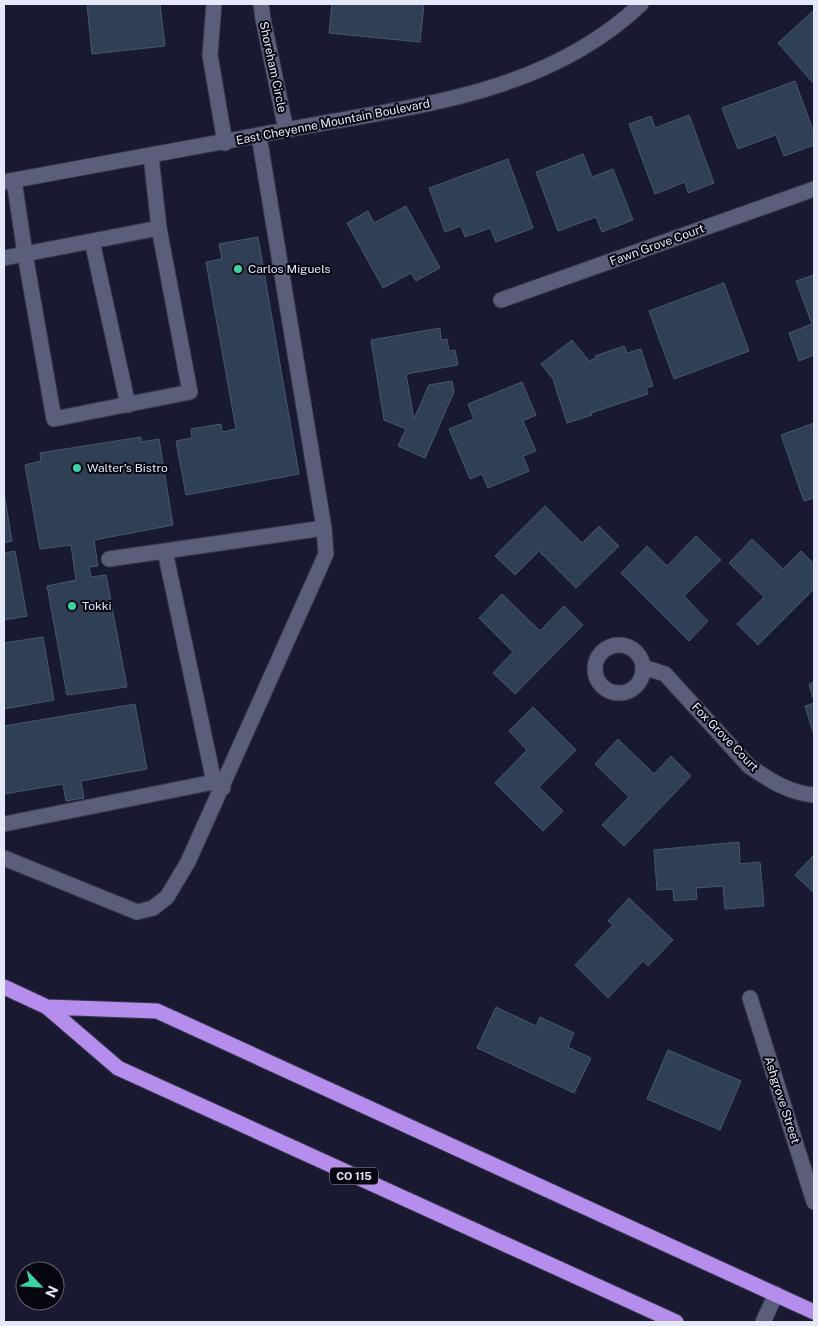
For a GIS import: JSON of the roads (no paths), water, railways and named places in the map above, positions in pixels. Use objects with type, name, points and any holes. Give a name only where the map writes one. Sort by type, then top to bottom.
[{"type":"highway","name":"CO 115","points":[[4,987],[47,1007],[118,1068],[676,1322]]},
{"type":"highway","name":"CO 115","points":[[47,1007],[156,1011],[814,1312]]},
{"type":"street","points":[[214,4],[210,55],[225,143]]},
{"type":"street","name":"Shoreham Circle","points":[[261,4],[286,130]]},
{"type":"street","name":"East Cheyenne Mountain Boulevard","points":[[9,181],[381,114],[478,92],[523,77],[563,58],[602,36],[641,4]]},
{"type":"street","points":[[4,858],[137,912],[153,908],[168,897],[188,862],[218,785],[326,554],[324,528],[259,136]]},
{"type":"street","points":[[9,181],[25,254],[54,419],[190,392],[159,228],[151,156]]},
{"type":"street","name":"Fawn Grove Court","points":[[500,300],[814,189]]},
{"type":"street","points":[[4,258],[159,228]]},
{"type":"street","points":[[92,241],[128,404]]},
{"type":"street","points":[[110,559],[324,528]]},
{"type":"street","points":[[165,551],[218,785]]},
{"type":"street","name":"Fox Grove Court","points":[[643,667],[665,674],[749,766],[794,792],[814,795]]},
{"type":"street","points":[[4,824],[218,785]]},
{"type":"street","name":"Ashgrove Street","points":[[750,998],[814,1202]]},
{"type":"street","points":[[763,1322],[776,1294]]},
{"type":"place","name":"Carlos Miguels","points":[[238,269]]},
{"type":"place","name":"Walter's Bistro","points":[[77,468]]},
{"type":"place","name":"Tokki","points":[[72,606]]}]
